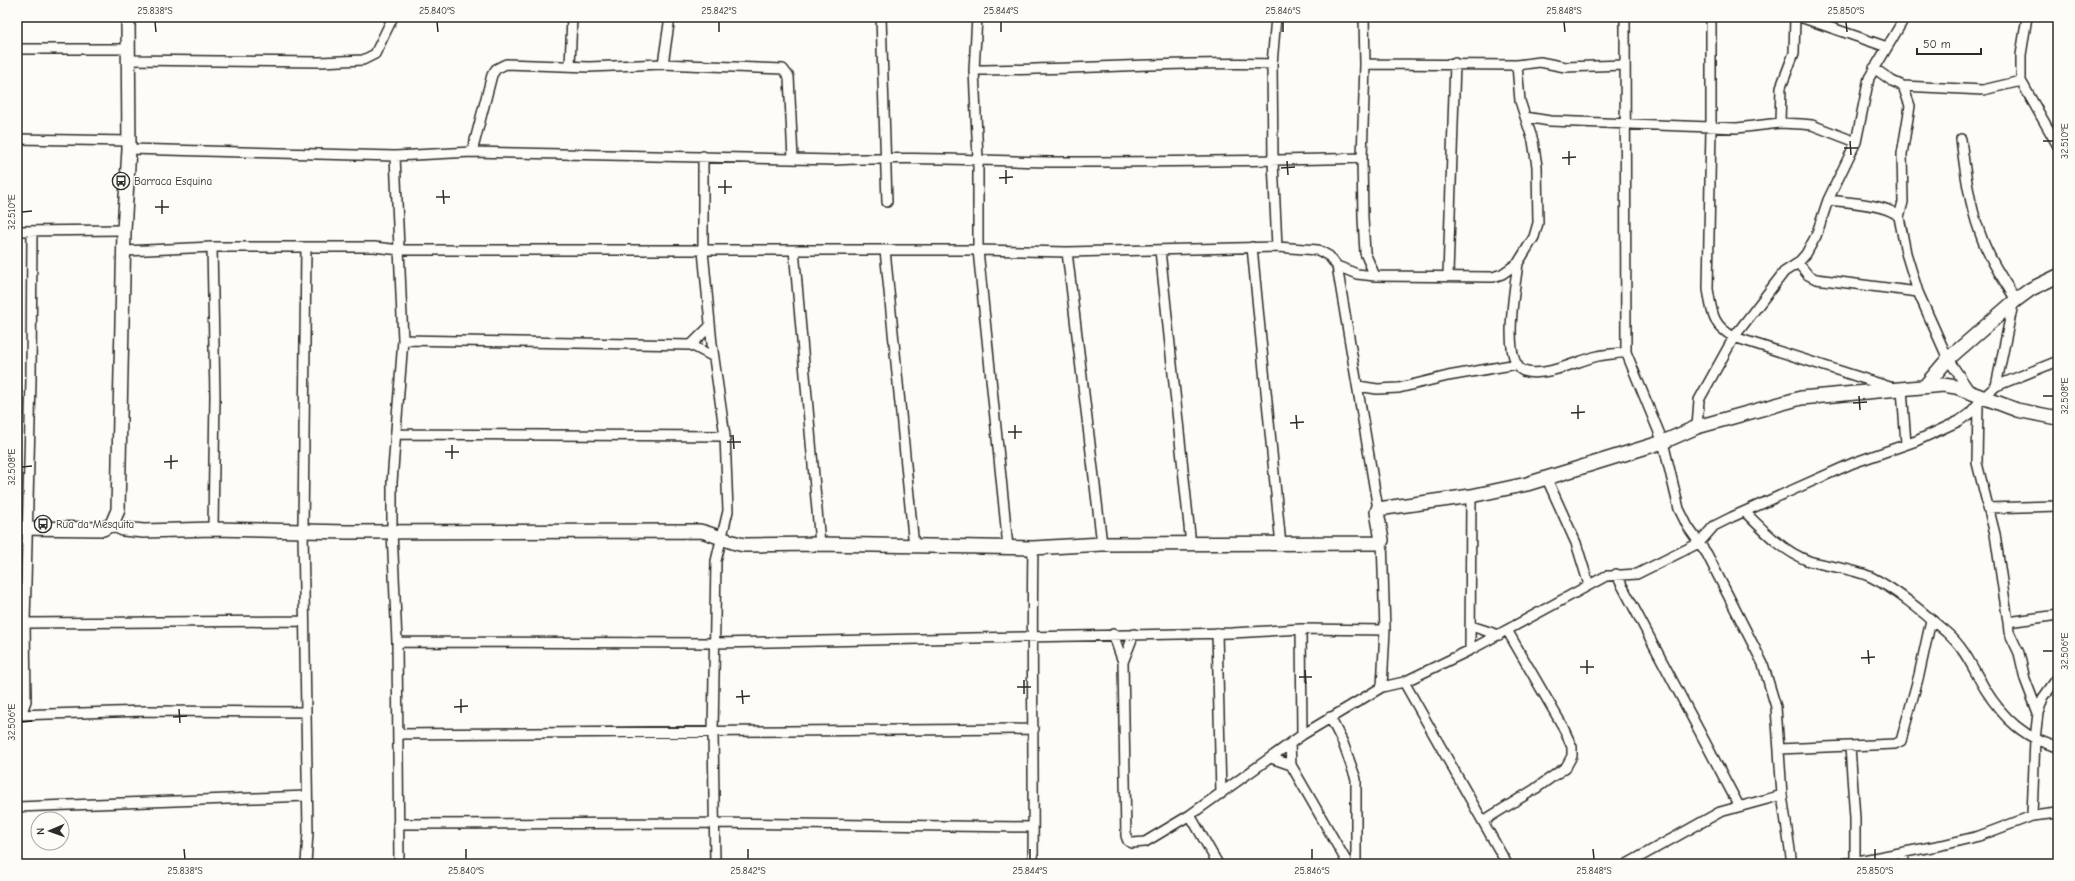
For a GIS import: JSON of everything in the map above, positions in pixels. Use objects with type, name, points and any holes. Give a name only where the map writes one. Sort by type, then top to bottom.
[{"type":"street","points":[[22,528],[103,529],[112,524],[116,517],[119,500],[125,251],[124,230],[128,145],[128,17]]},
{"type":"street","points":[[17,49],[128,55],[320,62],[363,60],[375,54],[393,17]]},
{"type":"street","points":[[570,66],[572,17]]},
{"type":"street","points":[[663,64],[670,17]]},
{"type":"street","points":[[881,17],[887,202]]},
{"type":"street","points":[[977,17],[974,70],[978,159],[978,250],[1008,547]]},
{"type":"street","points":[[1276,17],[1272,64],[1273,161],[1277,247]]},
{"type":"street","points":[[1364,17],[1365,64],[1362,158],[1364,247],[1375,276]]},
{"type":"street","points":[[1625,17],[1626,352],[1662,442],[1678,508],[1688,527],[1707,554],[1763,664],[1776,707],[1782,795],[1792,864]]},
{"type":"street","points":[[1711,17],[1711,127],[1708,289],[1712,315],[1723,331],[1734,337],[1900,389]]},
{"type":"street","points":[[1780,123],[1781,87],[1794,53],[1795,17]]},
{"type":"street","points":[[1800,17],[1887,47]]},
{"type":"street","points":[[1697,427],[1699,400],[1734,337],[1784,272],[1798,263],[1806,254],[1816,236],[1828,200],[1856,142],[1866,90],[1874,68],[1905,17]]},
{"type":"street","points":[[2027,17],[2021,55],[2021,81],[2058,146]]},
{"type":"street","points":[[974,70],[1054,70],[1210,62],[1272,64]]},
{"type":"street","points":[[1365,64],[1455,63],[1517,65],[1540,62],[1565,67],[1624,65]]},
{"type":"street","points":[[1448,275],[1455,63]]},
{"type":"street","points":[[472,152],[489,84],[496,69],[506,64],[570,66],[663,64],[783,68],[789,77],[793,159]]},
{"type":"street","points":[[125,251],[212,247],[374,246],[400,250],[978,250],[1067,252],[1277,247],[1318,250],[1328,256],[1337,266],[1357,274],[1375,276],[1448,275],[1493,277],[1502,274],[1518,263],[1534,237],[1538,223],[1537,166],[1533,141],[1520,101],[1517,65]]},
{"type":"street","points":[[1874,68],[1892,81],[1903,86],[1983,90],[2021,81]]},
{"type":"street","points":[[1903,86],[1910,106],[1902,154],[1903,202],[1899,217],[1906,253],[1918,292],[1948,359],[1978,399],[1977,462],[1987,508],[1995,534],[2008,622],[2038,713]]},
{"type":"street","points":[[1525,117],[1550,121],[1737,128],[1780,123],[1812,125],[1856,142]]},
{"type":"street","points":[[17,139],[395,156],[472,152],[835,160],[886,158],[1058,162],[1273,161],[1362,158]]},
{"type":"street","points":[[1961,140],[1966,179],[1980,234],[2015,302],[1996,386]]},
{"type":"street","points":[[395,156],[403,340],[392,482],[392,531],[397,642],[399,864]]},
{"type":"street","points":[[703,156],[703,251],[710,326],[725,436],[728,511],[722,538],[717,550],[716,561],[713,732],[713,823],[715,864]]},
{"type":"street","points":[[1828,200],[1883,208],[1892,211],[1899,217]]},
{"type":"street","points":[[17,231],[124,230]]},
{"type":"street","points":[[32,231],[31,380],[22,528],[26,701],[19,715],[146,711],[306,712]]},
{"type":"street","points":[[212,247],[215,396],[213,530]]},
{"type":"street","points":[[306,247],[302,531],[308,832],[306,864]]},
{"type":"street","points":[[1252,247],[1281,545]]},
{"type":"street","points":[[794,250],[820,544]]},
{"type":"street","points":[[885,250],[914,547]]},
{"type":"street","points":[[1160,250],[1191,545]]},
{"type":"street","points":[[1067,252],[1102,544]]},
{"type":"street","points":[[1518,263],[1511,325],[1512,353],[1518,367],[1528,373],[1550,370],[1599,356],[1626,352]]},
{"type":"street","points":[[1798,263],[1808,275],[1816,279],[1918,292]]},
{"type":"street","points":[[1337,266],[1358,386],[1382,540],[1386,630],[1382,687]]},
{"type":"street","points":[[1925,386],[1948,359],[2015,302],[2031,289],[2058,276]]},
{"type":"street","points":[[691,345],[710,326]]},
{"type":"street","points":[[403,340],[691,345],[714,357]]},
{"type":"street","points":[[1113,634],[1123,662],[1126,836],[1128,841],[1132,843],[1145,842],[1190,815],[1221,794],[1302,735],[1382,687],[1404,682],[1470,650],[1606,576],[1616,574],[1637,574],[1699,543],[1706,532],[1714,526],[1853,463],[1906,444],[1958,421],[1970,413],[1978,399],[1996,386],[2058,361]]},
{"type":"street","points":[[1358,386],[1377,389],[1399,388],[1448,376],[1517,364]]},
{"type":"street","points":[[1378,509],[1471,496],[1547,478],[1662,442],[1697,427],[1812,396],[1943,385],[1978,399],[2017,410],[2058,418]]},
{"type":"street","points":[[1900,389],[1906,444]]},
{"type":"street","points":[[396,434],[725,436]]},
{"type":"street","points":[[1547,478],[1576,543],[1589,585]]},
{"type":"street","points":[[1470,650],[1471,496]]},
{"type":"street","points":[[1987,508],[2058,506]]},
{"type":"street","points":[[1745,512],[1774,540],[1794,555],[1811,561],[1856,570],[1872,578],[1930,620],[1955,640],[1970,660],[1985,689],[2005,716],[2022,732],[2041,743],[2058,747]]},
{"type":"street","points":[[112,524],[123,529],[144,531],[700,531],[745,546],[820,544],[914,547],[1033,548],[1102,544],[1281,545],[1377,543],[1382,540]]},
{"type":"street","points":[[1033,548],[1031,638],[1034,729],[1032,827],[1033,864]]},
{"type":"street","points":[[1616,574],[1739,806]]},
{"type":"street","points":[[2008,622],[2058,615]]},
{"type":"street","points":[[1779,749],[1850,747],[1895,744],[1902,741],[1919,675],[1930,620]]},
{"type":"street","points":[[25,623],[304,621]]},
{"type":"street","points":[[1471,626],[1503,632],[1562,725],[1572,747],[1572,756],[1566,767],[1535,789],[1483,821]]},
{"type":"street","points":[[397,642],[714,643],[1031,638],[1113,634],[1217,633],[1301,629],[1386,630]]},
{"type":"street","points":[[1301,629],[1302,735]]},
{"type":"street","points":[[1217,633],[1221,794]]},
{"type":"street","points":[[1123,662],[1134,634]]},
{"type":"street","points":[[2032,816],[2035,739],[2038,713],[2043,698],[2058,677]]},
{"type":"street","points":[[1404,682],[1507,864]]},
{"type":"street","points":[[26,701],[37,715]]},
{"type":"street","points":[[1330,717],[1343,743],[1356,779],[1356,864]]},
{"type":"street","points":[[398,734],[1034,729]]},
{"type":"street","points":[[1290,744],[1291,765],[1348,864]]},
{"type":"street","points":[[1850,747],[1855,818],[1854,860]]},
{"type":"street","points":[[1271,758],[1291,765]]},
{"type":"street","points":[[1627,864],[1720,812],[1782,795]]},
{"type":"street","points":[[17,807],[307,796]]},
{"type":"street","points":[[1842,864],[1854,860],[1903,852],[1979,836],[2032,816],[2058,813]]},
{"type":"street","points":[[1190,815],[1218,864]]},
{"type":"street","points":[[398,824],[713,823],[1032,827]]},
{"type":"street","points":[[1903,852],[1904,864]]},
{"type":"place","name":"Barraca Esquina","points":[[121,181]]},
{"type":"place","name":"Rua da Mesquita","points":[[43,524]]}]
